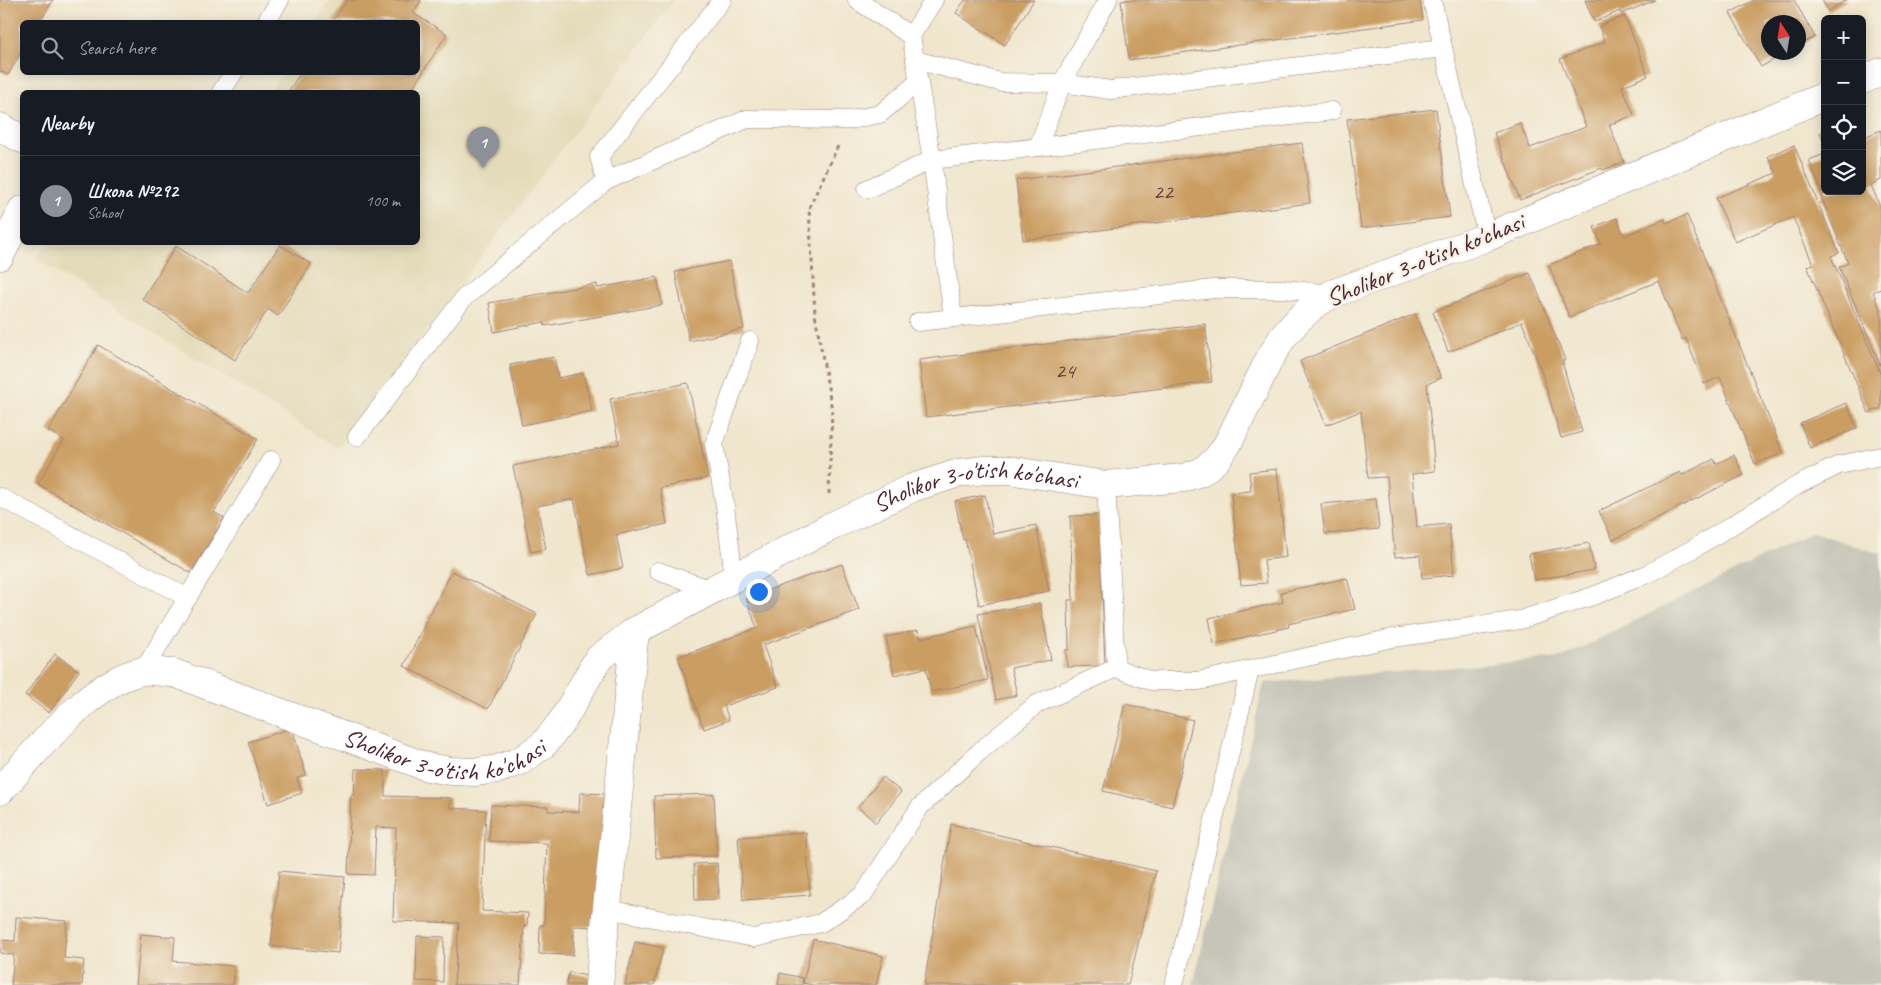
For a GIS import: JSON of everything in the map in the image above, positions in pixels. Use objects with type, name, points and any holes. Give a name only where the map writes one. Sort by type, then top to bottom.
[{"type":"street","points":[[1866,78],[1881,72]]},
{"type":"street","name":"Sholikor 3-o'tish ko'chasi","points":[[0,791],[76,710],[111,683],[143,671],[174,673],[427,767],[451,771],[476,772],[498,769],[520,761],[544,744],[563,720],[598,659],[635,630],[828,528],[912,488],[959,473],[1008,470],[1106,485],[1183,478],[1201,472],[1216,460],[1227,444],[1271,356],[1283,337],[1314,305],[1332,294],[1487,237],[1821,98]]},
{"type":"street","points":[[0,126],[20,138]]},
{"type":"street","points":[[0,256],[20,214]]},
{"type":"street","points":[[599,985],[635,630]]},
{"type":"lane","points":[[267,20],[280,0]]},
{"type":"lane","points":[[606,181],[599,157],[722,0]]},
{"type":"lane","points":[[934,0],[911,36],[932,160],[953,318]]},
{"type":"lane","points":[[1038,147],[1062,83],[1108,0]]},
{"type":"lane","points":[[1432,0],[1487,237]]},
{"type":"lane","points":[[862,1],[911,36]]},
{"type":"lane","points":[[915,60],[1000,82],[1062,83],[1110,90],[1443,48]]},
{"type":"lane","points":[[222,90],[232,75]]},
{"type":"lane","points":[[357,437],[464,298],[606,181],[747,119],[850,120],[880,114],[919,81]]},
{"type":"lane","points":[[867,189],[932,160],[1332,111]]},
{"type":"lane","points":[[918,322],[1214,289],[1284,289],[1332,294]]},
{"type":"lane","points":[[658,571],[723,584],[725,506],[714,444],[750,342]]},
{"type":"lane","points":[[608,909],[754,938],[821,923],[863,895],[920,807],[979,752],[1037,704],[1116,668],[1151,681],[1199,681],[1393,638],[1520,620],[1596,595],[1647,574],[1693,549],[1798,484],[1839,465],[1881,456]]},
{"type":"lane","points":[[143,671],[271,460]]},
{"type":"lane","points":[[1106,485],[1116,668]]},
{"type":"lane","points":[[0,497],[188,598]]},
{"type":"lane","points":[[1174,985],[1250,670]]},
{"type":"path","points":[[828,528],[832,410],[815,314],[809,208],[850,120]]},
{"type":"shaded area","points":[[330,0],[674,0],[338,448],[36,259],[46,245],[420,245],[420,90],[269,90],[281,75],[420,75],[420,20],[316,20]]},
{"type":"shaded area","points":[[1813,532],[1881,554],[1881,985],[1193,985],[1264,683],[1561,658]]},
{"type":"building","points":[[0,0],[53,0],[41,20],[20,20],[20,54],[8,75],[0,71]]},
{"type":"building","points":[[347,0],[421,0],[413,13],[447,34],[411,90],[289,90],[299,75],[420,75],[420,20],[333,20]]},
{"type":"building","points":[[965,0],[1034,0],[1005,45],[956,13]]},
{"type":"building","points":[[1420,0],[1423,20],[1129,60],[1121,1]]},
{"type":"building","points":[[1585,0],[1655,0],[1621,14],[1620,11],[1594,22]]},
{"type":"building","points":[[1754,0],[1794,0],[1803,15],[1761,15],[1761,60],[1773,60],[1761,67],[1730,13]]},
{"type":"building","points":[[1822,0],[1847,0],[1828,11]]},
{"type":"building","points":[[1625,16],[1648,76],[1622,86],[1634,115],[1609,125],[1624,162],[1603,170],[1602,168],[1520,200],[1494,133],[1520,123],[1530,148],[1586,127],[1560,59],[1605,42],[1599,26]]},
{"type":"building","points":[[1806,21],[1815,37],[1806,42]]},
{"type":"building","points":[[1436,109],[1450,217],[1361,228],[1347,119]]},
{"type":"building","points":[[1881,130],[1881,180],[1871,185],[1881,209],[1881,289],[1873,292],[1881,312],[1881,367],[1839,267],[1848,263],[1821,197],[1823,195],[1866,195],[1866,136]]},
{"type":"building","points":[[1302,143],[1310,203],[1023,240],[1016,180]]},
{"type":"building","points":[[1794,145],[1839,253],[1831,256],[1881,375],[1881,408],[1869,413],[1807,266],[1813,264],[1793,217],[1735,242],[1716,198],[1776,173],[1768,156]]},
{"type":"building","points":[[1821,156],[1821,190],[1809,160]]},
{"type":"building","points":[[1687,215],[1783,453],[1755,464],[1720,377],[1704,384],[1686,338],[1682,340],[1659,281],[1569,317],[1549,265],[1601,244],[1594,227],[1617,218],[1624,236],[1665,219],[1666,223]]},
{"type":"building","points":[[280,245],[311,264],[278,316],[268,309],[235,360],[142,299],[176,246],[248,293]]},
{"type":"building","points":[[729,261],[744,329],[689,341],[675,272]]},
{"type":"building","points":[[1530,273],[1565,360],[1562,361],[1582,432],[1561,438],[1541,370],[1522,322],[1448,352],[1433,312]]},
{"type":"building","points":[[657,277],[662,305],[545,326],[544,322],[494,332],[489,303],[597,284],[598,288]]},
{"type":"building","points":[[1415,314],[1441,378],[1427,384],[1435,471],[1412,474],[1417,527],[1449,524],[1454,575],[1422,578],[1420,555],[1395,557],[1387,477],[1368,478],[1361,411],[1326,425],[1300,361]]},
{"type":"building","points":[[1205,324],[1212,382],[926,417],[919,360]]},
{"type":"building","points":[[98,345],[258,439],[214,512],[224,518],[191,573],[38,484],[64,440],[48,431]]},
{"type":"building","points":[[554,357],[558,378],[583,373],[592,411],[522,425],[510,365]]},
{"type":"building","points":[[688,383],[708,478],[660,488],[667,524],[616,535],[623,568],[590,575],[574,499],[537,506],[546,549],[531,552],[513,466],[619,444],[610,399]]},
{"type":"building","points":[[1846,403],[1857,428],[1810,448],[1800,423]]},
{"type":"building","points":[[1734,455],[1744,475],[1613,540],[1599,511],[1680,472],[1682,475],[1714,459],[1716,464]]},
{"type":"building","points":[[1277,469],[1286,557],[1264,560],[1267,583],[1241,585],[1231,493],[1251,491],[1249,472]]},
{"type":"building","points":[[985,495],[993,534],[1036,525],[1049,591],[979,605],[955,501]]},
{"type":"building","points":[[1376,499],[1379,529],[1325,534],[1321,504]]},
{"type":"building","points":[[1099,515],[1105,666],[1067,667],[1066,649],[1069,650],[1068,600],[1073,600],[1070,516]]},
{"type":"building","points":[[1589,543],[1594,570],[1534,580],[1529,554]]},
{"type":"building","points":[[842,564],[859,610],[763,645],[778,687],[724,706],[729,720],[704,729],[678,657],[757,628],[746,598]]},
{"type":"building","points":[[452,571],[537,614],[488,709],[404,666]]},
{"type":"building","points":[[1347,578],[1355,609],[1288,624],[1289,627],[1214,644],[1209,618],[1283,602],[1281,592]]},
{"type":"building","points":[[1040,603],[1051,660],[1011,668],[1017,695],[996,700],[978,614]]},
{"type":"building","points":[[976,626],[988,680],[931,692],[926,668],[894,675],[886,637],[918,630],[920,638]]},
{"type":"building","points":[[55,654],[79,671],[49,713],[25,695]]},
{"type":"building","points":[[1125,704],[1193,720],[1172,807],[1103,791]]},
{"type":"building","points":[[292,728],[306,775],[297,778],[302,793],[268,804],[248,742]]},
{"type":"building","points":[[355,769],[385,770],[385,796],[450,798],[450,808],[486,810],[482,911],[528,913],[527,926],[524,926],[520,985],[454,985],[459,923],[393,921],[396,828],[376,827],[374,875],[348,874],[351,794],[354,795]]},
{"type":"building","points":[[883,777],[901,792],[876,823],[858,807]]},
{"type":"building","points":[[580,793],[610,794],[600,927],[574,926],[573,955],[539,954],[540,925],[544,925],[547,843],[489,841],[491,805],[548,807],[548,811],[579,812]]},
{"type":"building","points":[[714,794],[717,856],[656,858],[654,796]]},
{"type":"building","points":[[951,824],[1156,871],[1128,985],[924,985]]},
{"type":"building","points":[[806,832],[810,895],[743,900],[738,837]]},
{"type":"building","points":[[717,863],[719,899],[695,900],[694,864]]},
{"type":"building","points":[[279,871],[345,877],[338,953],[271,946]]},
{"type":"building","points":[[16,917],[67,921],[64,958],[84,960],[82,985],[11,985],[14,955],[0,953],[0,940],[15,941]]},
{"type":"building","points":[[141,934],[175,937],[173,961],[235,966],[233,985],[136,985]]},
{"type":"building","points":[[417,936],[444,937],[443,982],[416,981]]},
{"type":"building","points":[[813,939],[883,956],[876,985],[812,985],[803,983]]},
{"type":"building","points":[[635,942],[663,948],[654,985],[625,985]]},
{"type":"building","points":[[569,972],[591,977],[589,985],[566,985]]},
{"type":"building","points":[[780,973],[803,978],[802,985],[778,985]]},
{"type":"place","name":"Школа №292","points":[[483,168]]}]
